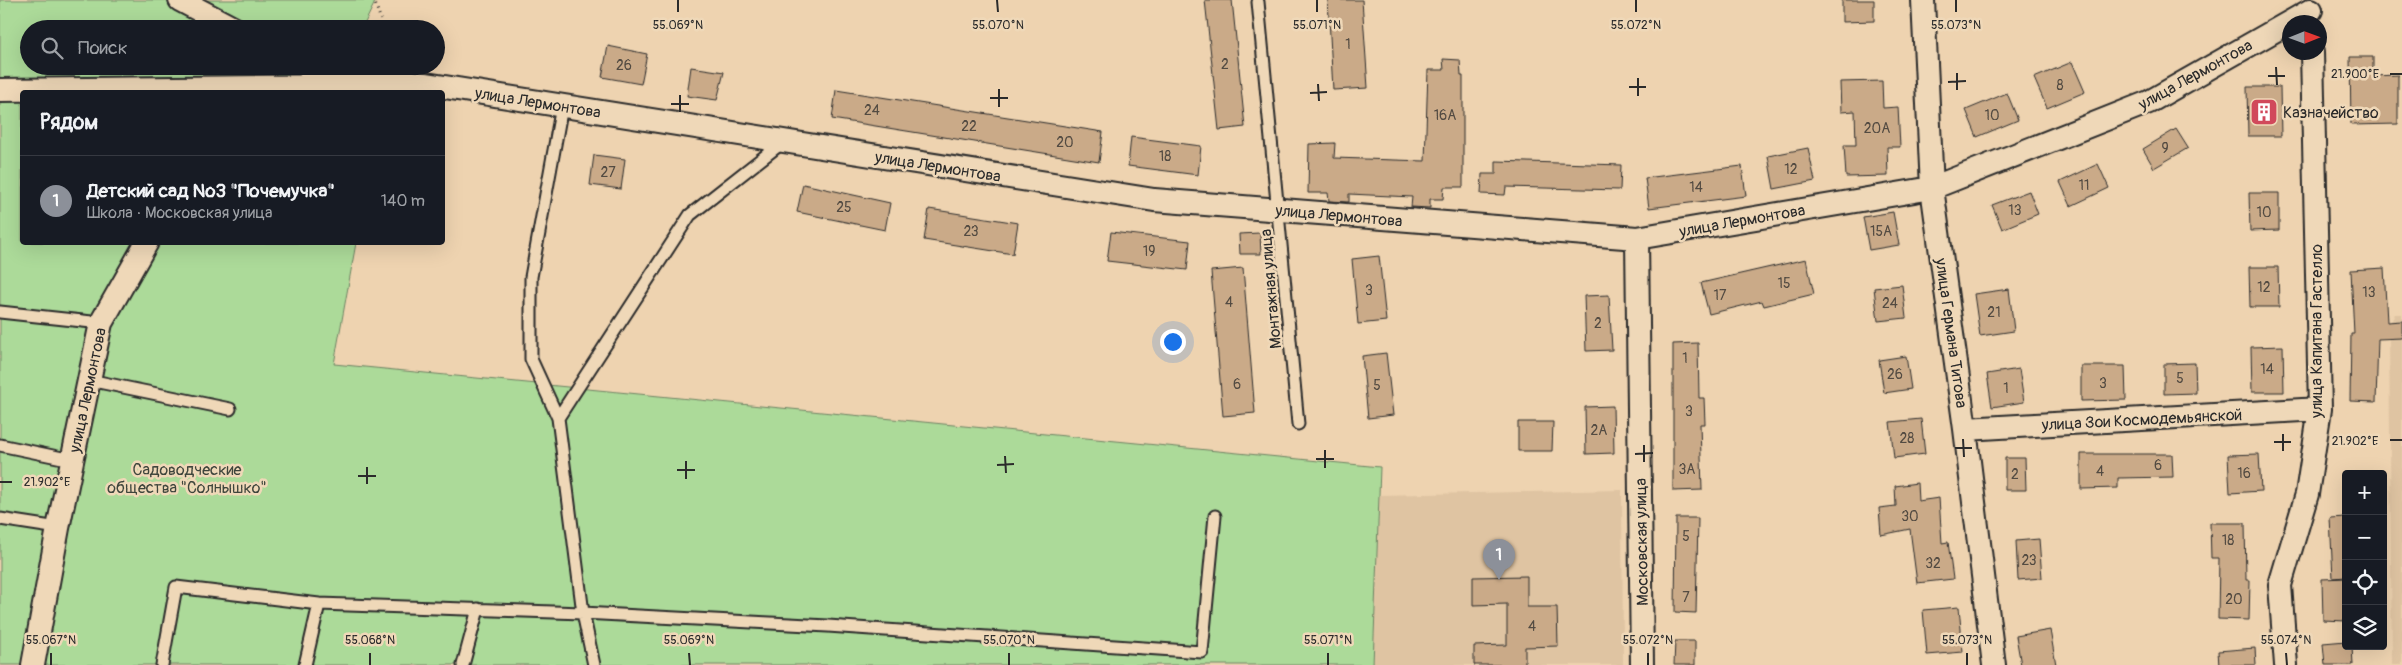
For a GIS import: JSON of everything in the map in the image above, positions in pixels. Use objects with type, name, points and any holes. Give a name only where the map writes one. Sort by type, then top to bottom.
[{"type":"street","points":[[180,0],[218,20]]},
{"type":"street","name":"улица Германа Титова","points":[[1923,0],[1932,188],[1965,429],[1994,665]]},
{"type":"street","name":"улица Лермонтова","points":[[0,90],[339,89],[402,80],[1154,200],[1637,238],[1932,188],[2149,102],[2312,11]]},
{"type":"street","name":"улица Капитана Гастелло","points":[[2286,665],[2280,585],[2307,494],[2320,409],[2312,60]]},
{"type":"street","points":[[319,75],[339,89]]},
{"type":"street","name":"Московская улица","points":[[1637,238],[1642,665]]},
{"type":"street","name":"улица Лермонтова","points":[[33,665],[58,528],[101,323],[145,245]]},
{"type":"street","name":"улица Зои Космодемьянской","points":[[1965,429],[2320,409]]},
{"type":"lane","name":"Монтажная улица","points":[[1258,2],[1298,424]]},
{"type":"lane","points":[[562,106],[531,286],[531,359],[558,418],[583,613],[594,665]]},
{"type":"lane","points":[[558,418],[690,215],[784,141]]},
{"type":"lane","points":[[0,312],[101,323]]},
{"type":"lane","points":[[89,380],[230,409]]},
{"type":"lane","points":[[0,445],[72,460]]},
{"type":"lane","points":[[162,665],[176,587],[319,604],[583,613],[818,625],[1202,652],[1215,516]]},
{"type":"lane","points":[[0,519],[58,528]]},
{"type":"lane","points":[[305,665],[319,604]]},
{"type":"lane","points":[[463,665],[478,609]]},
{"type":"path","points":[[374,0],[381,20]]},
{"type":"shaded area","points":[[2395,314],[2402,314],[2402,665],[2392,665],[2389,326]]},
{"type":"shaded area","points":[[1622,490],[1623,665],[1373,665],[1379,495]]},
{"type":"green space","name":"Садоводческие общества \"Солнышко\"","points":[[0,0],[376,0],[366,20],[20,20],[20,75],[342,75],[335,90],[20,90],[20,245],[356,245],[334,364],[1380,467],[1373,665],[0,665]]},
{"type":"building","points":[[1205,0],[1232,0],[1245,127],[1219,130]]},
{"type":"building","points":[[1328,0],[1362,0],[1368,88],[1333,90]]},
{"type":"building","points":[[1842,0],[1874,0],[1874,21],[1842,22]]},
{"type":"building","points":[[608,46],[647,54],[641,84],[602,77]]},
{"type":"building","points":[[2350,57],[2373,57],[2373,76],[2398,75],[2398,124],[2351,125]]},
{"type":"building","points":[[1443,59],[1460,60],[1461,76],[1463,76],[1463,187],[1444,187],[1443,199],[1430,199],[1430,208],[1411,207],[1412,197],[1349,194],[1349,202],[1329,201],[1328,193],[1308,193],[1309,144],[1335,143],[1334,158],[1425,161],[1428,70],[1444,70]]},
{"type":"building","points":[[2072,62],[2085,92],[2047,108],[2034,78]]},
{"type":"building","points":[[691,67],[724,72],[717,100],[687,96]]},
{"type":"building","points":[[1882,81],[1883,108],[1898,107],[1900,147],[1887,147],[1888,176],[1846,177],[1844,145],[1856,145],[1855,111],[1841,112],[1840,82]]},
{"type":"building","name":"Казначейство","points":[[2247,87],[2280,87],[2281,136],[2248,136]]},
{"type":"building","points":[[836,90],[1103,132],[1099,162],[832,119]]},
{"type":"building","points":[[2007,93],[2018,120],[1977,137],[1966,110]]},
{"type":"building","points":[[2176,129],[2188,148],[2154,168],[2143,149]]},
{"type":"building","points":[[1131,137],[1201,146],[1198,175],[1128,166]]},
{"type":"building","points":[[1808,148],[1815,181],[1774,189],[1768,156]]},
{"type":"building","points":[[594,155],[625,159],[621,189],[590,185]]},
{"type":"building","points":[[1496,161],[1621,165],[1620,190],[1506,187],[1505,195],[1481,194],[1482,174],[1496,174]]},
{"type":"building","points":[[2098,164],[2109,188],[2071,206],[2060,182]]},
{"type":"building","points":[[1742,166],[1746,196],[1649,208],[1645,178]]},
{"type":"building","points":[[803,184],[890,203],[885,230],[797,212]]},
{"type":"building","points":[[2029,191],[2038,214],[2002,229],[1992,205]]},
{"type":"building","points":[[2249,193],[2279,193],[2279,230],[2250,231]]},
{"type":"building","points":[[929,209],[1018,223],[1013,254],[924,240]]},
{"type":"building","points":[[1893,212],[1899,245],[1869,250],[1863,217]]},
{"type":"building","points":[[1111,232],[1190,241],[1187,270],[1107,261]]},
{"type":"building","points":[[1260,233],[1261,254],[1240,254],[1239,234]]},
{"type":"building","points":[[1379,256],[1386,321],[1358,324],[1352,259]]},
{"type":"building","points":[[1806,259],[1814,294],[1764,306],[1762,301],[1709,314],[1701,283]]},
{"type":"building","points":[[2249,267],[2278,267],[2279,307],[2250,307]]},
{"type":"building","points":[[1243,268],[1255,413],[1223,416],[1211,271]]},
{"type":"building","points":[[2384,268],[2387,322],[2402,321],[2402,338],[2378,339],[2376,402],[2350,401],[2351,334],[2354,334],[2351,270]]},
{"type":"building","points":[[1902,285],[1906,318],[1878,321],[1874,288]]},
{"type":"building","points":[[2009,289],[2014,331],[1980,336],[1974,294]]},
{"type":"building","points":[[1609,295],[1612,350],[1586,351],[1584,296]]},
{"type":"building","points":[[1698,343],[1699,398],[1704,398],[1705,424],[1700,424],[1702,490],[1673,491],[1673,344]]},
{"type":"building","points":[[2283,346],[2284,392],[2252,392],[2251,347]]},
{"type":"building","points":[[1386,353],[1393,415],[1368,418],[1362,356]]},
{"type":"building","points":[[1906,356],[1911,389],[1884,393],[1879,360]]},
{"type":"building","points":[[2195,363],[2196,393],[2164,394],[2164,364]]},
{"type":"building","points":[[2081,366],[2125,366],[2126,400],[2081,401]]},
{"type":"building","points":[[2019,369],[2024,402],[1992,407],[1987,374]]},
{"type":"building","points":[[1613,406],[1614,453],[1586,454],[1585,407]]},
{"type":"building","points":[[1921,419],[1925,454],[1894,458],[1890,422]]},
{"type":"building","points":[[1518,422],[1553,422],[1552,451],[1518,451]]},
{"type":"building","points":[[2081,454],[2172,454],[2173,477],[2118,478],[2118,488],[2081,489]]},
{"type":"building","points":[[2259,454],[2261,491],[2230,493],[2228,455]]},
{"type":"building","points":[[2005,458],[2025,458],[2026,490],[2005,490]]},
{"type":"building","points":[[1917,483],[1918,501],[1939,498],[1942,543],[1948,542],[1953,579],[1917,583],[1910,529],[1881,535],[1879,508],[1896,506],[1895,486]]},
{"type":"building","points":[[2342,517],[2342,577],[2333,578],[2330,518]]},
{"type":"building","points":[[1676,518],[1698,518],[1696,613],[1675,612]]},
{"type":"building","points":[[2210,523],[2245,523],[2246,580],[2250,580],[2249,620],[2218,619],[2219,558],[2211,558]]},
{"type":"building","points":[[2039,539],[2042,578],[2018,580],[2016,541]]},
{"type":"building","points":[[1527,576],[1527,607],[1557,607],[1558,646],[1525,647],[1525,665],[1474,665],[1474,646],[1507,645],[1507,604],[1473,605],[1473,577]]},
{"type":"building","points":[[2342,578],[2342,621],[2323,620],[2322,579]]},
{"type":"building","points":[[1959,607],[1963,652],[1927,655],[1923,610]]},
{"type":"building","points":[[2050,630],[2056,665],[2021,665],[2016,636]]},
{"type":"building","points":[[1675,641],[1695,641],[1695,665],[1674,665]]},
{"type":"building","points":[[2342,641],[2342,650],[2352,650],[2353,665],[2325,665],[2323,643]]},
{"type":"building","points":[[2255,648],[2256,665],[2219,665],[2218,651]]},
{"type":"place","name":"Казначейство","points":[[2264,112]]},
{"type":"place","name":"Детский сад №3 \"Почемучка\"","points":[[1499,580]]}]
